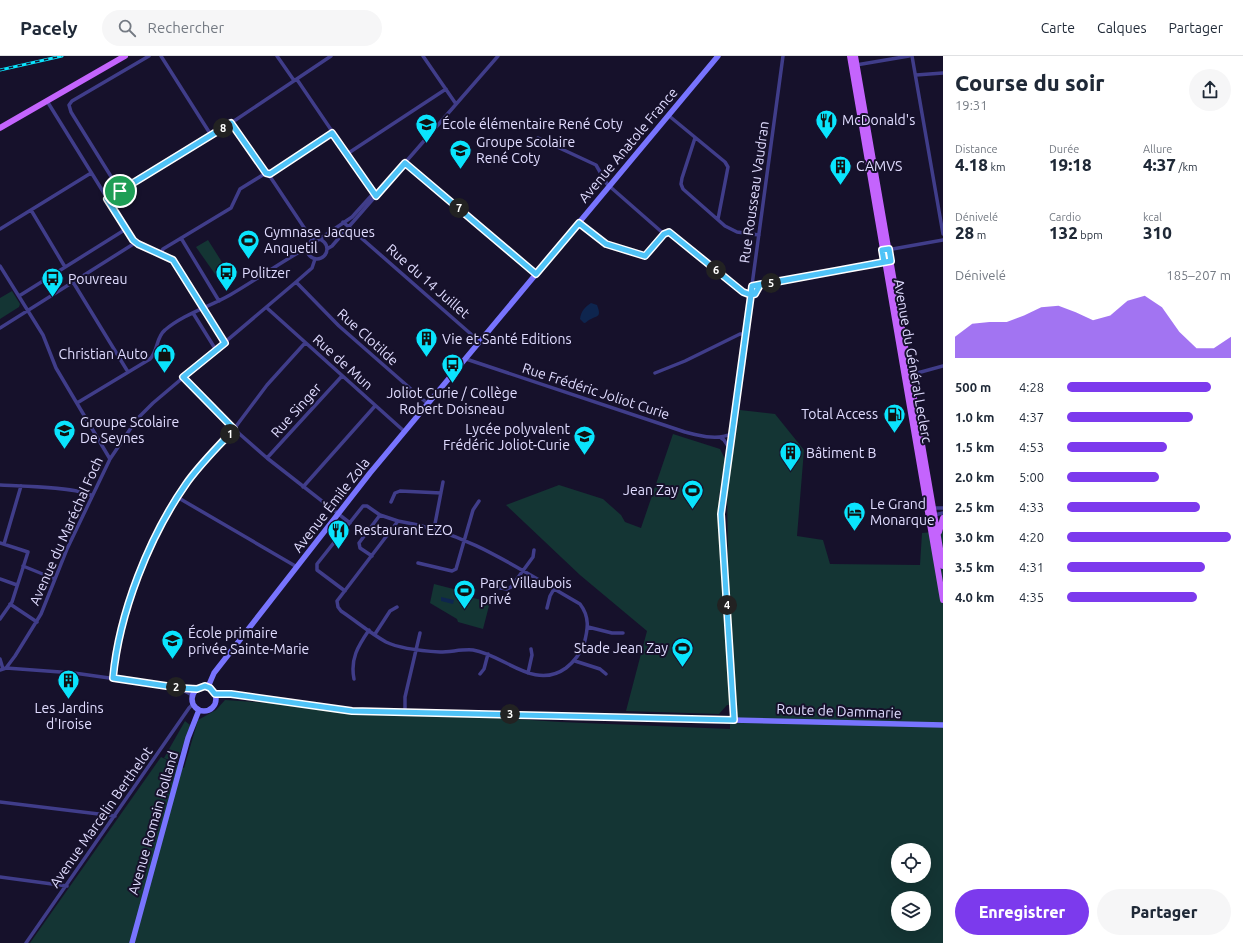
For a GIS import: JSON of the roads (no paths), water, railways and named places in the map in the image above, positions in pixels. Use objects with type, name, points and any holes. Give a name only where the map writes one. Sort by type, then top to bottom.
[{"type":"main road","points":[[0,128],[125,56]]},
{"type":"main road","name":"Avenue Anatole France","points":[[480,342],[718,56]]},
{"type":"main road","name":"Avenue du Général Leclerc","points":[[850,56],[886,250],[891,261],[929,506]]},
{"type":"main road","name":"Avenue du Général Leclerc","points":[[855,56],[886,250],[884,262],[931,516],[943,600]]},
{"type":"main road","name":"Avenue Émile Zola","points":[[208,687],[210,678],[338,514],[480,342]]},
{"type":"main road","name":"Avenue du Général Leclerc","points":[[931,516],[938,538],[943,566]]},
{"type":"main road","points":[[938,538],[940,524],[943,518]]},
{"type":"main road","points":[[208,687],[215,694],[216,700],[212,707],[208,710],[199,710],[193,704],[192,695],[197,689],[208,687]]},
{"type":"main road","name":"Route de Dammarie","points":[[215,694],[231,694],[352,711],[405,711],[943,726]]},
{"type":"main road","name":"Avenue Romain Rolland","points":[[132,943],[188,738],[199,710]]},
{"type":"street","points":[[120,191],[71,112],[69,105],[72,101],[109,78],[149,56]]},
{"type":"street","points":[[161,56],[211,135]]},
{"type":"street","points":[[277,56],[293,79],[298,81],[375,196]]},
{"type":"street","points":[[107,199],[231,123],[331,56]]},
{"type":"street","points":[[423,56],[456,104]]},
{"type":"street","points":[[326,249],[332,246],[498,56]]},
{"type":"street","name":"Rue Rousseau Vaudran","points":[[734,720],[721,514],[783,56]]},
{"type":"street","points":[[856,65],[909,56]]},
{"type":"street","points":[[912,56],[943,234]]},
{"type":"street","points":[[916,75],[943,73]]},
{"type":"street","points":[[347,154],[446,89]]},
{"type":"street","points":[[47,101],[135,243],[173,260],[225,343]]},
{"type":"street","points":[[668,115],[725,162],[728,167],[718,219]]},
{"type":"street","points":[[231,123],[271,178],[313,241]]},
{"type":"street","points":[[160,254],[162,249],[231,208],[240,189],[266,173],[270,174],[332,133]]},
{"type":"street","points":[[538,138],[596,165],[610,186],[664,234]]},
{"type":"street","points":[[695,138],[681,184],[686,193],[718,219],[737,232],[758,235]]},
{"type":"street","points":[[405,163],[536,274]]},
{"type":"street","points":[[0,229],[91,173]]},
{"type":"street","points":[[318,240],[324,243],[326,249],[323,257],[315,259],[309,255],[307,250],[308,244],[318,240],[352,217],[371,196],[375,196]]},
{"type":"street","points":[[31,210],[65,267]]},
{"type":"street","name":"Rue du 14 Juillet","points":[[343,222],[350,225],[480,342]]},
{"type":"street","points":[[579,223],[606,244],[645,256],[664,234],[669,232],[743,292],[751,295],[755,294],[760,285]]},
{"type":"street","points":[[19,296],[126,229]]},
{"type":"street","points":[[181,238],[219,301]]},
{"type":"street","points":[[886,250],[943,240]]},
{"type":"street","points":[[0,328],[135,243]]},
{"type":"street","points":[[167,257],[169,246]]},
{"type":"street","points":[[77,403],[128,372],[154,354],[163,332],[202,308],[219,301],[301,251],[307,250]]},
{"type":"street","name":"Avenue du Maréchal Foch","points":[[3,669],[37,622],[92,496],[110,459],[136,419],[183,377],[267,308],[312,268],[315,259]]},
{"type":"street","points":[[752,286],[891,261]]},
{"type":"street","points":[[0,266],[43,335],[56,368],[110,459]]},
{"type":"street","points":[[73,282],[128,372]]},
{"type":"street","name":"Rue Clotilde","points":[[296,282],[339,326],[428,404]]},
{"type":"street","name":"Rue de Mun","points":[[267,308],[405,432]]},
{"type":"street","points":[[193,313],[216,350]]},
{"type":"street","points":[[655,373],[685,361],[740,334],[745,334]]},
{"type":"street","points":[[113,678],[128,605],[152,546],[177,498],[198,469],[234,429],[267,385],[305,343]]},
{"type":"street","name":"Rue Frédéric Joliot Curie","points":[[466,359],[685,432],[705,437],[720,438],[733,433]]},
{"type":"street","points":[[909,376],[943,366]]},
{"type":"street","name":"Rue Singer","points":[[267,458],[342,376]]},
{"type":"street","points":[[183,377],[234,429],[267,458],[302,487],[350,523]]},
{"type":"street","points":[[302,487],[375,406]]},
{"type":"street","points":[[720,438],[724,440],[730,449]]},
{"type":"street","points":[[434,529],[443,482]]},
{"type":"street","points":[[0,485],[72,491],[87,493],[92,496]]},
{"type":"street","points":[[0,619],[10,604],[28,552],[2,543],[21,486]]},
{"type":"street","points":[[391,502],[395,493],[400,491],[441,493]]},
{"type":"street","points":[[177,498],[297,567]]},
{"type":"street","points":[[418,563],[454,571],[465,540],[473,510],[479,501]]},
{"type":"street","points":[[345,591],[317,570],[317,564],[364,506],[367,506],[380,516],[434,529],[483,548],[580,604],[585,611],[588,626],[584,644],[575,661],[563,670],[550,675],[534,675],[488,654],[472,650],[440,652],[397,646],[386,642],[339,609],[338,602],[345,591],[398,521]]},
{"type":"street","points":[[929,506],[943,508]]},
{"type":"street","points":[[931,516],[943,513]]},
{"type":"street","points":[[372,556],[360,548],[359,543],[380,516]]},
{"type":"street","points":[[495,587],[509,589],[533,557],[534,550]]},
{"type":"street","points":[[23,566],[55,579]]},
{"type":"street","points":[[0,584],[1,580],[17,585]]},
{"type":"street","points":[[547,608],[550,596],[554,589]]},
{"type":"street","points":[[10,604],[37,622]]},
{"type":"street","points":[[375,634],[390,612],[397,607]]},
{"type":"street","points":[[588,626],[612,633],[623,632]]},
{"type":"street","points":[[354,679],[352,667],[356,651],[369,630]]},
{"type":"street","points":[[405,711],[405,697],[420,633]]},
{"type":"street","points":[[528,673],[532,655],[531,649]]},
{"type":"street","points":[[480,674],[484,669],[488,654]]},
{"type":"street","points":[[0,659],[3,669],[113,678],[180,688],[197,689]]},
{"type":"street","points":[[575,661],[600,669],[606,674]]},
{"type":"street","points":[[180,688],[192,695]]},
{"type":"street","name":"Avenue Marcelin Berthelot","points":[[26,943],[193,704]]},
{"type":"street","points":[[0,802],[115,816]]},
{"type":"street","points":[[0,877],[67,886]]},
{"type":"water","points":[[591,303],[597,305],[599,314],[598,316],[584,323],[580,319],[582,311]]},
{"type":"water","points":[[441,597],[454,600],[453,604],[441,601]]},
{"type":"railway","points":[[0,70],[62,56]]},
{"type":"place","name":"McDonald's","points":[[826,140]]},
{"type":"place","name":"École élémentaire René Coty","points":[[426,144]]},
{"type":"place","name":"Groupe Scolaire René Coty","points":[[460,170]]},
{"type":"place","name":"CAMVS","points":[[840,186]]},
{"type":"place","name":"Gymnase Jacques Anquetil","points":[[248,260]]},
{"type":"place","name":"Politzer","points":[[226,292]]},
{"type":"place","name":"Pouvreau","points":[[53,298]]},
{"type":"place","name":"Vie et Santé Editions","points":[[426,358]]},
{"type":"place","name":"Christian Auto","points":[[164,374]]},
{"type":"place","name":"Joliot Curie / Collège Robert Doisneau","points":[[452,384]]},
{"type":"place","name":"Total Access","points":[[894,434]]},
{"type":"place","name":"Groupe Scolaire De Seynes","points":[[64,450]]},
{"type":"place","name":"Lycée polyvalent Frédéric Joliot-Curie","points":[[585,456]]},
{"type":"place","name":"Bâtiment B","points":[[791,472]]},
{"type":"place","name":"Jean Zay","points":[[693,510]]},
{"type":"place","name":"Le Grand Monarque","points":[[854,532]]},
{"type":"place","name":"Restaurant EZO","points":[[339,550]]},
{"type":"place","name":"Parc Villaubois privé","points":[[465,610]]},
{"type":"place","name":"École primaire privée Sainte-Marie","points":[[173,660]]},
{"type":"place","name":"Stade Jean Zay","points":[[683,668]]},
{"type":"place","name":"Les Jardins d'Iroise","points":[[69,700]]}]
